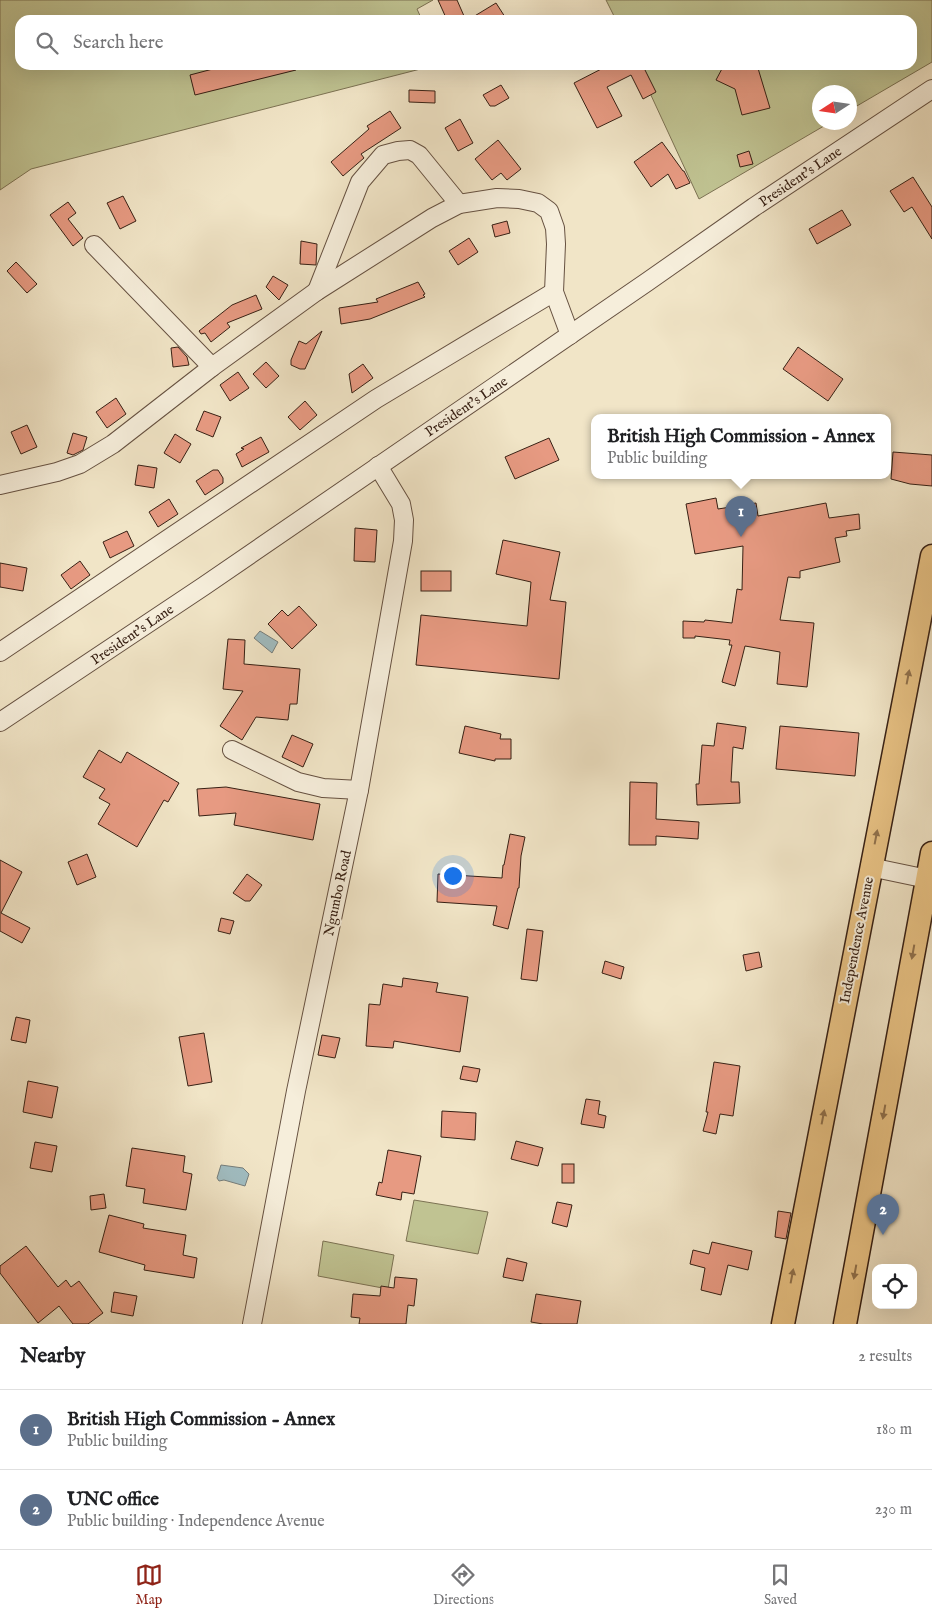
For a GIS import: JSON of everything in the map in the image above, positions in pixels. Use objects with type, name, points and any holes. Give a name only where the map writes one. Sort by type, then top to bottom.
[{"type":"main road","name":"Independence Avenue","points":[[783,1324],[870,867],[932,556]]},
{"type":"main road","points":[[845,1324],[929,879],[932,852]]},
{"type":"street","name":"President's Lane","points":[[0,722],[212,580],[754,207],[932,89]]},
{"type":"street","points":[[317,291],[360,182],[383,155],[410,150],[419,155],[459,204]]},
{"type":"street","points":[[0,485],[57,472],[80,464],[113,444],[212,367],[317,291],[432,218],[459,204],[497,198],[520,199],[538,203],[549,211],[555,228],[556,244],[554,292],[570,335]]},
{"type":"street","points":[[94,245],[212,367]]},
{"type":"street","points":[[0,652],[376,400],[554,292]]},
{"type":"street","name":"Ngumbo Road","points":[[252,1324],[296,1091],[359,790],[403,541],[404,520],[401,504],[378,466]]},
{"type":"street","points":[[232,750],[298,782],[323,788],[359,790]]},
{"type":"street","points":[[870,867],[929,879]]},
{"type":"green space","points":[[0,0],[433,0],[417,9],[420,15],[15,15],[15,70],[417,70],[31,169],[0,190]]},
{"type":"green space","points":[[606,0],[932,0],[932,62],[857,106],[857,85],[812,85],[812,130],[817,130],[699,199],[639,70],[917,70],[917,15],[614,15]]},
{"type":"green space","points":[[414,1200],[488,1212],[478,1254],[406,1241]]},
{"type":"green space","points":[[323,1241],[394,1255],[388,1289],[318,1276]]},
{"type":"water","points":[[260,631],[278,642],[272,653],[254,638]]},
{"type":"water","points":[[221,1165],[243,1168],[249,1174],[245,1186],[224,1180],[219,1181],[217,1178]]},
{"type":"building","points":[[438,0],[457,0],[464,15],[445,15]]},
{"type":"building","points":[[496,3],[504,15],[476,15]]},
{"type":"building","points":[[209,70],[296,70],[195,95],[190,75]]},
{"type":"building","points":[[599,70],[645,70],[656,92],[643,99],[631,75],[607,87],[622,116],[597,128],[574,83]]},
{"type":"building","points":[[721,70],[759,70],[770,108],[742,115],[735,89],[716,80]]},
{"type":"building","points":[[501,85],[509,98],[495,106],[490,106],[483,95]]},
{"type":"building","points":[[409,90],[435,91],[435,103],[409,102]]},
{"type":"building","points":[[390,111],[401,128],[361,154],[364,158],[343,176],[331,162],[369,129],[367,126]]},
{"type":"building","points":[[460,119],[473,143],[458,151],[445,128]]},
{"type":"building","points":[[498,140],[521,169],[507,180],[501,173],[492,180],[475,159]]},
{"type":"building","points":[[662,142],[684,171],[690,183],[676,189],[668,174],[651,187],[634,162]]},
{"type":"building","points":[[749,151],[753,164],[740,167],[737,155]]},
{"type":"building","points":[[913,177],[932,207],[932,239],[912,207],[904,212],[890,191]]},
{"type":"building","points":[[123,196],[136,221],[120,229],[107,203]]},
{"type":"building","points":[[68,202],[76,213],[68,219],[83,238],[73,246],[50,215]]},
{"type":"building","points":[[842,210],[851,225],[817,244],[809,229]]},
{"type":"building","points":[[507,221],[510,233],[495,237],[492,225]]},
{"type":"building","points":[[469,238],[478,252],[458,265],[449,251]]},
{"type":"building","points":[[301,241],[317,244],[316,265],[300,264]]},
{"type":"building","points":[[16,262],[37,284],[27,293],[7,271]]},
{"type":"building","points":[[273,276],[288,285],[279,300],[266,287]]},
{"type":"building","points":[[418,282],[425,297],[370,319],[341,324],[339,308],[378,302],[376,299]]},
{"type":"building","points":[[256,295],[262,309],[227,323],[230,327],[211,342],[205,333],[201,334],[199,331],[232,305]]},
{"type":"building","points":[[322,331],[305,369],[291,365],[291,360],[299,341],[306,344]]},
{"type":"building","points":[[178,347],[187,357],[189,365],[173,367],[171,348]]},
{"type":"building","points":[[798,347],[843,379],[828,401],[783,369]]},
{"type":"building","points":[[266,362],[279,376],[266,388],[253,374]]},
{"type":"building","points":[[363,364],[373,378],[352,393],[349,374]]},
{"type":"building","points":[[238,372],[249,388],[230,401],[220,385]]},
{"type":"building","points":[[116,398],[126,414],[107,428],[96,412]]},
{"type":"building","points":[[305,401],[317,415],[300,430],[288,417]]},
{"type":"building","points":[[204,411],[221,417],[213,437],[196,430]]},
{"type":"building","points":[[27,425],[37,447],[21,454],[11,432]]},
{"type":"building","points":[[73,433],[87,437],[83,450],[73,455],[67,453]]},
{"type":"building","points":[[175,434],[191,444],[180,463],[164,453]]},
{"type":"building","points":[[261,437],[269,452],[242,467],[236,454],[244,449],[241,448]]},
{"type":"building","points":[[549,438],[559,460],[515,479],[505,457]]},
{"type":"building","points":[[893,452],[932,455],[932,486],[910,484],[891,479]]},
{"type":"building","points":[[138,465],[157,468],[154,488],[135,485]]},
{"type":"building","points":[[213,470],[218,470],[223,478],[223,483],[205,495],[196,481]]},
{"type":"building","points":[[716,498],[718,509],[756,503],[758,516],[826,503],[829,518],[859,514],[860,529],[846,531],[847,536],[835,538],[840,562],[800,571],[800,578],[788,577],[780,620],[814,623],[807,687],[777,684],[780,652],[745,646],[735,686],[722,682],[732,645],[729,645],[730,640],[695,636],[695,638],[683,638],[683,621],[704,622],[705,620],[732,623],[737,589],[742,590],[743,546],[695,554],[686,504]]},
{"type":"building","points":[[169,499],[178,514],[158,527],[149,512]]},
{"type":"building","points":[[355,528],[377,530],[375,562],[354,561]]},
{"type":"building","points":[[127,531],[134,546],[110,558],[103,542]]},
{"type":"building","points":[[503,540],[560,552],[550,600],[566,602],[559,679],[416,665],[421,615],[527,626],[531,582],[496,574]]},
{"type":"building","points":[[80,561],[90,575],[71,589],[61,575]]},
{"type":"building","points":[[0,563],[27,568],[23,591],[0,587]]},
{"type":"building","points":[[421,571],[451,571],[451,591],[421,591]]},
{"type":"building","points":[[299,606],[317,625],[292,649],[268,624],[282,610],[288,616]]},
{"type":"building","points":[[228,639],[245,640],[244,664],[300,669],[297,704],[290,704],[288,720],[256,717],[242,740],[220,726],[243,691],[223,689]]},
{"type":"building","points":[[717,723],[746,727],[743,749],[733,747],[731,782],[739,782],[740,803],[697,805],[696,784],[699,784],[702,745],[714,746]]},
{"type":"building","points":[[465,726],[501,734],[500,739],[511,739],[511,759],[495,759],[495,761],[459,753]]},
{"type":"building","points":[[780,726],[859,733],[855,776],[776,769]]},
{"type":"building","points":[[292,735],[313,744],[303,767],[282,757]]},
{"type":"building","points":[[99,750],[121,763],[127,752],[179,783],[168,802],[164,800],[137,847],[98,824],[110,804],[99,798],[105,789],[83,777]]},
{"type":"building","points":[[630,782],[657,783],[656,819],[699,822],[698,839],[656,836],[656,845],[629,845]]},
{"type":"building","points":[[226,787],[320,804],[313,840],[234,825],[236,813],[199,816],[197,789]]},
{"type":"building","points":[[510,834],[525,837],[521,856],[519,888],[508,929],[493,925],[497,906],[437,902],[438,874],[502,878]]},
{"type":"building","points":[[87,854],[96,877],[77,885],[68,862]]},
{"type":"building","points":[[0,860],[22,872],[1,913],[30,928],[22,943],[0,931]]},
{"type":"building","points":[[247,874],[262,885],[250,901],[245,901],[233,893]]},
{"type":"building","points":[[221,918],[234,921],[230,934],[218,931]]},
{"type":"building","points":[[527,929],[543,931],[537,981],[521,979]]},
{"type":"building","points":[[759,952],[762,967],[746,971],[743,955]]},
{"type":"building","points":[[605,961],[624,967],[621,979],[602,973]]},
{"type":"building","points":[[403,978],[438,983],[436,992],[468,997],[460,1052],[394,1041],[393,1048],[366,1046],[369,1004],[380,1005],[383,984],[402,987]]},
{"type":"building","points":[[16,1017],[30,1020],[26,1043],[11,1040]]},
{"type":"building","points":[[204,1033],[212,1082],[188,1086],[179,1037]]},
{"type":"building","points":[[322,1035],[340,1038],[335,1058],[318,1055]]},
{"type":"building","points":[[714,1062],[740,1066],[733,1116],[720,1114],[716,1134],[703,1131],[708,1112],[706,1112]]},
{"type":"building","points":[[463,1066],[480,1069],[477,1082],[460,1079]]},
{"type":"building","points":[[28,1081],[58,1087],[52,1118],[23,1112]]},
{"type":"building","points":[[586,1099],[600,1101],[598,1114],[606,1116],[604,1128],[581,1124]]},
{"type":"building","points":[[442,1111],[476,1113],[475,1140],[441,1137]]},
{"type":"building","points":[[516,1141],[543,1148],[538,1166],[511,1159]]},
{"type":"building","points":[[35,1142],[57,1146],[52,1172],[30,1168]]},
{"type":"building","points":[[132,1148],[185,1156],[183,1172],[192,1174],[186,1210],[143,1203],[145,1189],[126,1186]]},
{"type":"building","points":[[388,1150],[421,1156],[414,1194],[402,1192],[401,1200],[376,1195],[379,1182],[382,1183]]},
{"type":"building","points":[[562,1164],[574,1164],[574,1183],[562,1183]]},
{"type":"building","points":[[104,1194],[106,1208],[91,1210],[90,1196]]},
{"type":"building","points":[[557,1202],[572,1205],[567,1227],[552,1223]]},
{"type":"building","points":[[778,1211],[791,1213],[786,1239],[775,1237]]},
{"type":"building","points":[[109,1215],[144,1224],[143,1228],[186,1235],[183,1255],[197,1258],[194,1278],[144,1270],[145,1265],[99,1252]]},
{"type":"building","points":[[712,1242],[752,1251],[748,1270],[728,1265],[721,1295],[701,1290],[705,1268],[690,1264],[693,1250],[709,1254]]},
{"type":"building","points":[[26,1246],[58,1287],[66,1280],[71,1287],[79,1281],[103,1313],[88,1324],[73,1324],[59,1306],[38,1323],[0,1273],[0,1266]]},
{"type":"building","points":[[507,1258],[527,1263],[523,1281],[503,1277]]},
{"type":"building","points":[[395,1277],[417,1279],[414,1306],[408,1305],[406,1324],[359,1324],[360,1318],[351,1317],[353,1294],[380,1296],[381,1286],[394,1288]]},
{"type":"building","points":[[114,1292],[137,1296],[133,1316],[111,1312]]},
{"type":"building","points":[[536,1294],[581,1301],[577,1324],[531,1322]]},
{"type":"place","name":"British High Commission - Annex","points":[[741,537]]},
{"type":"place","name":"UNC office","points":[[883,1235]]}]
